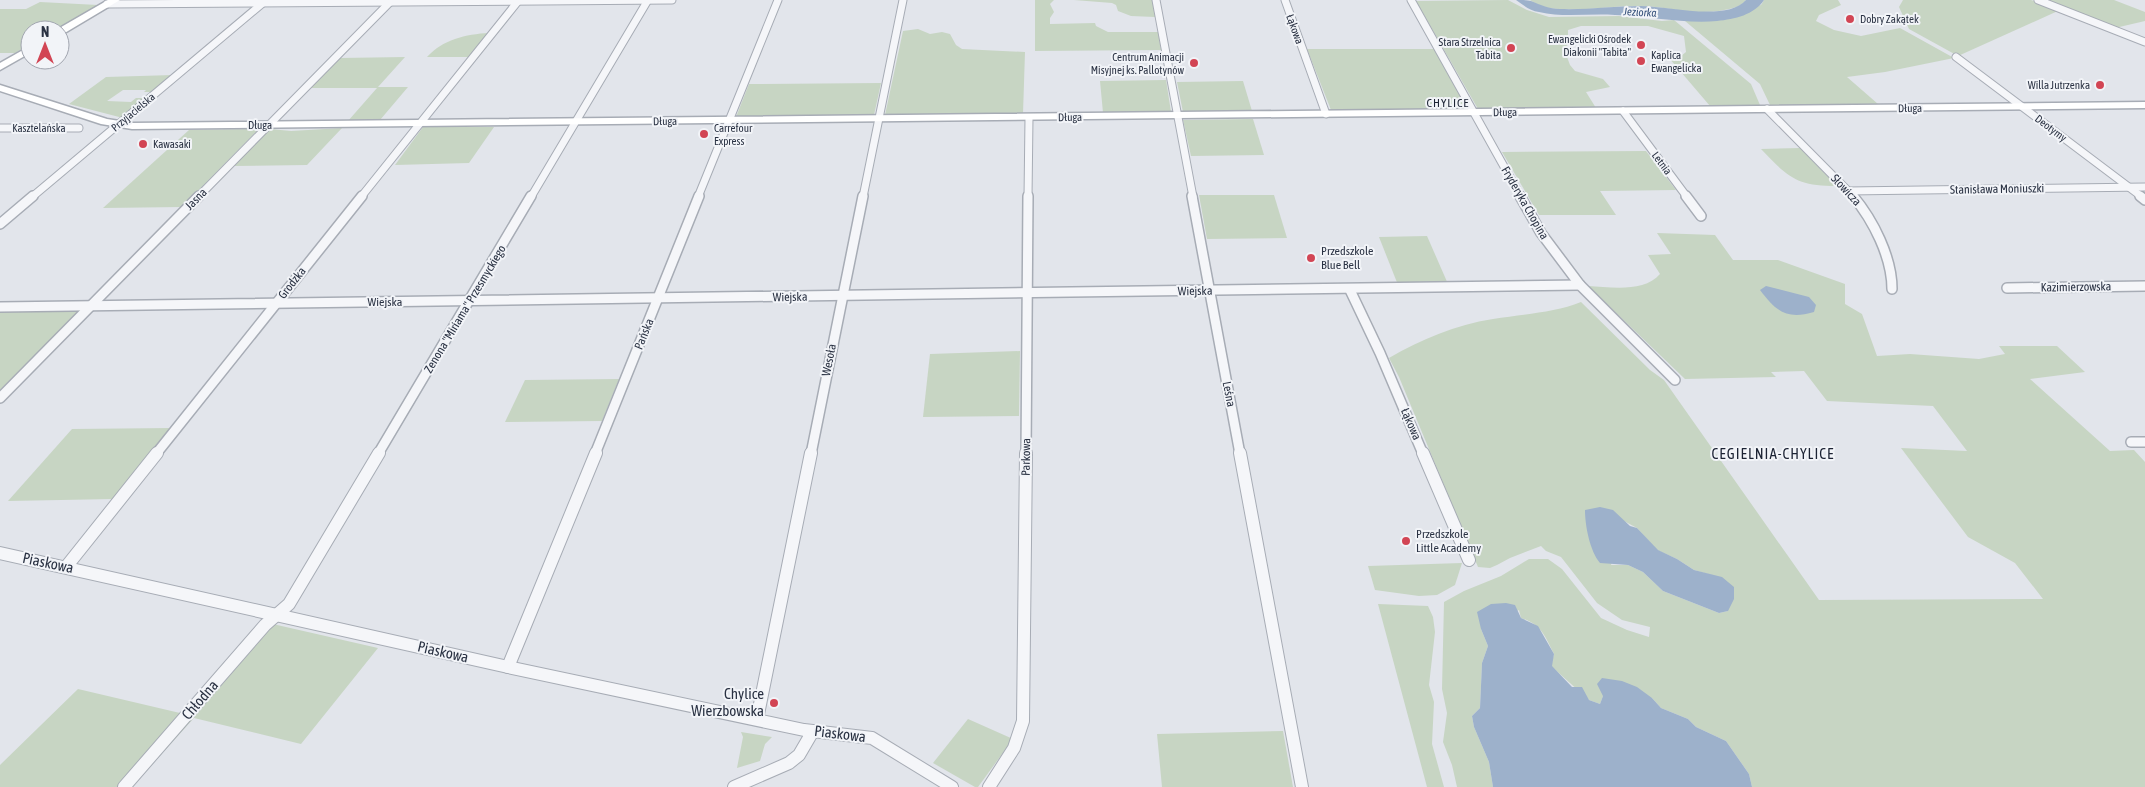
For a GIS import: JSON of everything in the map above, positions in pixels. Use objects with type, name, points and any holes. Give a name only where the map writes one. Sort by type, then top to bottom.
[{"type":"street","name":"Zenona \"Miriama\" Przesmyckiego","points":[[278,616],[289,604],[648,0]]},
{"type":"street","points":[[70,26],[111,2],[672,0]]},
{"type":"street","name":"Pańska","points":[[508,666],[659,299],[728,120],[778,0]]},
{"type":"street","name":"Wesoła","points":[[757,719],[903,0]]},
{"type":"street","name":"Leśna","points":[[1156,0],[1302,787]]},
{"type":"street","name":"Łąkowa","points":[[1285,0],[1326,114]]},
{"type":"street","name":"Fryderyka Chopina","points":[[1411,0],[1541,233],[1580,285],[1675,380]]},
{"type":"street","points":[[2038,0],[2145,42]]},
{"type":"street","name":"Jasna","points":[[0,398],[391,1]]},
{"type":"street","name":"Grodzka","points":[[66,567],[418,124],[519,1]]},
{"type":"street","name":"Przyjacielska","points":[[0,224],[265,2]]},
{"type":"street","points":[[0,67],[20,55]]},
{"type":"street","name":"Deotymy","points":[[1956,57],[2145,200]]},
{"type":"street","name":"Długa","points":[[0,88],[118,125],[1028,118],[2145,105]]},
{"type":"street","name":"Słowicza","points":[[1767,109],[1848,191],[1866,212],[1876,230],[1892,277],[1892,289]]},
{"type":"street","name":"Letnia","points":[[1623,111],[1701,216]]},
{"type":"street","name":"Parkowa","points":[[989,787],[1015,750],[1023,721],[1028,118]]},
{"type":"street","name":"Kasztelańska","points":[[0,128],[79,128]]},
{"type":"street","name":"Stanisława Moniuszki","points":[[1848,191],[2145,187]]},
{"type":"street","name":"Wiejska","points":[[0,307],[1350,290],[1580,285]]},
{"type":"street","name":"Kazimierzowska","points":[[2007,288],[2145,286]]},
{"type":"street","name":"Łąkowa","points":[[1350,290],[1380,353],[1469,560]]},
{"type":"street","points":[[2131,442],[2145,442]]},
{"type":"street","name":"Piaskowa","points":[[0,553],[278,616],[813,731],[872,738],[952,787]]},
{"type":"street","name":"Chłodna","points":[[124,787],[259,633],[278,616]]},
{"type":"street","points":[[734,787],[789,763],[805,748],[813,731]]},
{"type":"green space","points":[[1035,0],[1054,0],[1050,4],[1054,12],[1050,18],[1050,24],[1095,23],[1096,26],[1108,32],[1158,32],[1161,50],[1035,51]]},
{"type":"green space","points":[[1074,0],[1153,0],[1155,17],[1131,16],[1118,11],[1116,5],[1112,3]]},
{"type":"green space","points":[[1508,0],[1527,10],[1549,17],[1619,16],[1662,21],[1674,20],[1751,84],[1760,105],[1710,106],[1669,58],[1681,56],[1686,52],[1684,36],[1648,26],[1581,26],[1568,30],[1568,44],[1564,49],[1570,65],[1575,71],[1603,79],[1610,87],[1586,92],[1596,108],[1478,109],[1416,1]]},
{"type":"green space","points":[[1530,0],[1746,0],[1741,5],[1730,9],[1700,12],[1643,6],[1555,9]]},
{"type":"green space","points":[[1764,0],[1838,0],[1841,5],[1819,15],[1816,21],[1834,30],[1861,36],[1900,28],[1954,58],[1885,72],[1847,77],[1878,104],[1770,105],[1760,84],[1685,21],[1699,21],[1761,5]]},
{"type":"green space","points":[[1903,0],[2031,0],[2060,10],[1958,56],[1909,29],[1899,7]]},
{"type":"green space","points":[[2043,0],[2114,0],[2145,12],[2145,21],[2115,28]]},
{"type":"green space","points":[[40,2],[98,5],[70,21],[20,20],[20,50],[15,53],[0,53],[0,9],[26,9]]},
{"type":"green space","points":[[918,29],[930,34],[942,32],[950,34],[956,45],[962,49],[1025,52],[1023,114],[885,115],[903,31]]},
{"type":"green space","points":[[489,33],[469,57],[427,57],[447,42],[472,35]]},
{"type":"green space","points":[[1307,49],[1434,49],[1465,105],[1459,109],[1331,110]]},
{"type":"green space","points":[[405,57],[378,87],[408,87],[380,120],[348,121],[377,88],[311,88],[340,58]]},
{"type":"green space","points":[[173,75],[154,92],[123,90],[107,101],[131,102],[136,98],[147,98],[123,118],[69,104],[106,77]]},
{"type":"green space","points":[[1166,80],[1171,112],[1103,113],[1100,81]]},
{"type":"green space","points":[[1243,81],[1252,111],[1183,112],[1177,82]]},
{"type":"green space","points":[[881,83],[874,115],[736,117],[749,84]]},
{"type":"green space","points":[[1253,119],[1264,155],[1191,156],[1183,120]]},
{"type":"green space","points":[[423,127],[494,127],[469,163],[395,165]]},
{"type":"green space","points":[[342,128],[307,165],[233,166],[270,129],[291,131]]},
{"type":"green space","points":[[259,129],[182,207],[103,208],[189,130]]},
{"type":"green space","points":[[1800,148],[1837,186],[1823,186],[1802,182],[1786,173],[1761,149]]},
{"type":"green space","points":[[1646,151],[1676,190],[1600,191],[1616,215],[1539,215],[1502,152]]},
{"type":"green space","points":[[1199,195],[1274,195],[1287,238],[1207,239]]},
{"type":"green space","points":[[1657,233],[1715,235],[1733,260],[1778,260],[1845,284],[1845,304],[1862,314],[1877,356],[1910,354],[1979,359],[2005,354],[1999,346],[2057,346],[2085,372],[2030,379],[2110,451],[2134,450],[2145,462],[2145,787],[1752,787],[1749,774],[1726,741],[1696,727],[1688,719],[1661,708],[1652,698],[1603,696],[1600,704],[1589,700],[1551,666],[1554,654],[1545,637],[1534,624],[1521,618],[1519,610],[1481,629],[1488,646],[1482,663],[1480,708],[1472,716],[1474,727],[1489,762],[1493,787],[1457,787],[1452,765],[1443,742],[1447,713],[1442,689],[1444,602],[1464,591],[1501,576],[1529,559],[1548,559],[1562,569],[1601,618],[1627,630],[1649,637],[1650,627],[1622,620],[1597,603],[1561,557],[1546,551],[1541,546],[1490,568],[1478,567],[1399,377],[1389,358],[1426,339],[1452,329],[1504,317],[1560,309],[1581,302],[1650,370],[1664,380],[1819,600],[2043,599],[2015,563],[1968,537],[1901,448],[1967,451],[1933,406],[1827,401],[1804,371],[1771,372],[1776,377],[1685,379],[1588,286],[1626,288],[1645,284],[1660,274],[1648,255],[1671,254]],"holes":[[[1624,521],[1637,528],[1657,550],[1677,559],[1694,570],[1722,578],[1728,611],[1719,613],[1663,591],[1643,572],[1628,565],[1611,565]]]},
{"type":"green space","points":[[1427,236],[1448,284],[1398,285],[1379,237]]},
{"type":"green space","points":[[82,309],[0,390],[0,310]]},
{"type":"green space","points":[[1020,351],[1019,416],[923,417],[930,354]]},
{"type":"green space","points":[[619,379],[602,421],[505,422],[525,380]]},
{"type":"green space","points":[[171,428],[114,499],[8,501],[72,429]]},
{"type":"green space","points":[[1462,563],[1455,585],[1437,595],[1419,596],[1375,590],[1368,566]]},
{"type":"green space","points":[[1378,604],[1428,606],[1433,617],[1435,632],[1429,685],[1434,702],[1432,744],[1444,787],[1427,787]]},
{"type":"green space","points":[[264,622],[378,648],[301,744],[194,718],[132,787],[0,787],[0,765],[78,689],[180,713]]},
{"type":"green space","points":[[968,719],[1013,739],[978,787],[933,763]]},
{"type":"green space","points":[[1283,731],[1293,787],[1162,787],[1157,734]]},
{"type":"green space","points":[[741,732],[772,737],[765,744],[760,761],[737,768],[743,737]]},
{"type":"water","name":"Jeziorka","points":[[1516,0],[1531,1],[1556,9],[1641,6],[1712,12],[1737,7],[1746,0],[1764,0],[1755,9],[1744,15],[1705,22],[1615,15],[1548,14],[1527,8]]},
{"type":"water","points":[[1766,286],[1809,297],[1816,305],[1814,312],[1796,315],[1782,312],[1760,290]]},
{"type":"water","points":[[1600,507],[1613,510],[1630,526],[1637,528],[1658,550],[1694,570],[1722,577],[1734,587],[1734,599],[1728,611],[1719,613],[1663,591],[1643,572],[1628,565],[1600,563],[1593,552],[1589,538],[1585,510]]},
{"type":"water","points":[[1506,603],[1515,605],[1521,618],[1538,626],[1554,654],[1552,666],[1572,687],[1582,687],[1589,700],[1600,704],[1603,696],[1597,684],[1602,678],[1622,681],[1637,687],[1652,698],[1661,708],[1688,719],[1696,727],[1726,741],[1749,774],[1752,787],[1493,787],[1489,762],[1474,727],[1472,716],[1480,708],[1482,663],[1488,646],[1477,612],[1491,604]]},
{"type":"place","name":"Dobry Zakątek","points":[[1850,19]]},
{"type":"place","name":"Ewangelicki Ośrodek Diakonii \"Tabita\"","points":[[1641,45]]},
{"type":"place","name":"Stara Strzelnica Tabita","points":[[1511,48]]},
{"type":"place","name":"Kaplica Ewangelicka","points":[[1641,61]]},
{"type":"place","name":"Centrum Animacji Misyjnej ks. Pallotynów","points":[[1194,63]]},
{"type":"place","name":"Willa Jutrzenka","points":[[2100,85]]},
{"type":"place","name":"Carrefour Express","points":[[704,134]]},
{"type":"place","name":"Kawasaki","points":[[143,144]]},
{"type":"place","name":"Przedszkole Blue Bell","points":[[1311,258]]},
{"type":"place","name":"Przedszkole Little Academy","points":[[1406,541]]},
{"type":"place","name":"Chylice Wierzbowska","points":[[774,703]]},
{"type":"district","name":"CHYLICE","points":[[1448,103]]},
{"type":"district","name":"CEGIELNIA-CHYLICE","points":[[1773,454]]}]
